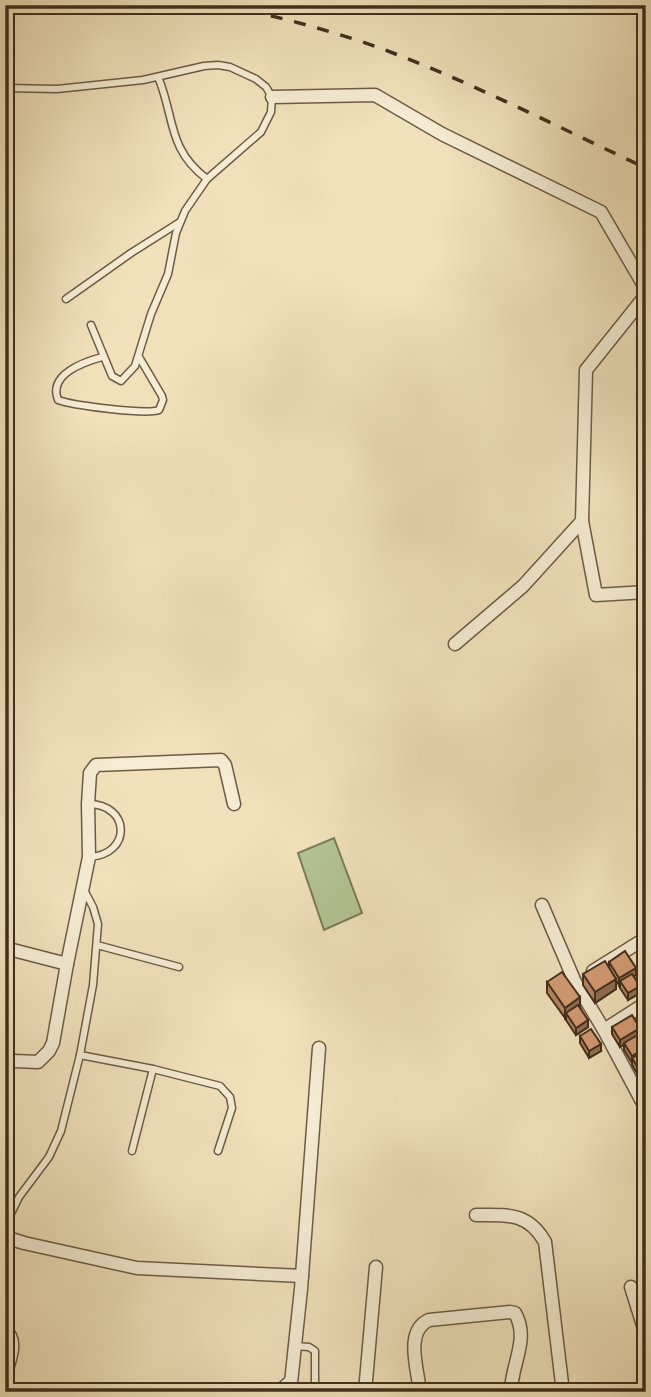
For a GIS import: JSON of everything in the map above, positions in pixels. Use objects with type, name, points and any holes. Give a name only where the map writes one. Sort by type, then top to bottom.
[{"type":"street","points":[[272,97],[375,95],[442,134],[601,212],[646,289]]},
{"type":"street","points":[[646,295],[586,370],[582,521],[596,595],[646,592]]},
{"type":"street","points":[[455,644],[523,586],[582,521]]},
{"type":"street","points":[[5,1058],[38,1062],[53,1043],[89,857],[90,773],[96,765],[220,760],[228,773],[233,804]]},
{"type":"street","points":[[542,905],[575,982],[646,1109]]},
{"type":"street","points":[[575,982],[646,938]]},
{"type":"street","points":[[5,948],[67,964]]},
{"type":"street","points":[[604,1030],[646,1003]]},
{"type":"street","points":[[290,1392],[302,1276],[319,1048]]},
{"type":"street","points":[[476,1215],[525,1219],[537,1228],[545,1242],[563,1392]]},
{"type":"street","points":[[5,1237],[137,1268],[302,1276]]},
{"type":"street","points":[[365,1392],[376,1267]]},
{"type":"street","points":[[631,1287],[645,1333]]},
{"type":"street","points":[[420,1392],[414,1336],[419,1326],[429,1320],[510,1312],[515,1313],[520,1324],[521,1346],[513,1371],[511,1392]]},
{"type":"street","points":[[5,1330],[11,1334],[13,1341],[5,1376]]},
{"type":"lane","points":[[5,88],[57,89],[158,77],[218,65],[230,67],[256,79],[266,87],[272,97],[271,111],[261,132],[207,179],[185,211],[168,274],[150,314],[135,366],[121,381],[112,376],[91,324]]},
{"type":"lane","points":[[158,77],[176,142],[191,165],[207,179]]},
{"type":"lane","points":[[65,299],[181,221]]},
{"type":"lane","points":[[102,356],[76,366],[61,379],[57,386],[58,400],[125,411],[153,413],[159,410],[162,396],[138,357]]},
{"type":"lane","points":[[88,804],[100,804],[111,809],[118,818],[121,830],[119,841],[111,851],[101,856],[89,857]]},
{"type":"lane","points":[[5,1226],[19,1197],[49,1157],[61,1131],[80,1055],[93,985],[97,945],[96,916],[83,888]]},
{"type":"lane","points":[[97,945],[179,967]]},
{"type":"lane","points":[[80,1055],[153,1069],[220,1086],[226,1090],[232,1108],[218,1151]]},
{"type":"lane","points":[[132,1151],[153,1069]]},
{"type":"lane","points":[[294,1346],[309,1347],[315,1351],[315,1392]]},
{"type":"lane","points":[[274,1392],[291,1377]]},
{"type":"green space","points":[[334,838],[362,913],[324,930],[298,853]]},
{"type":"building","points":[[625,951],[636,968],[619,978],[609,962]]},
{"type":"building","points":[[605,961],[616,979],[595,992],[583,974]]},
{"type":"building","points":[[562,972],[580,997],[565,1008],[547,982]]},
{"type":"building","points":[[632,974],[640,986],[628,993],[620,981]]},
{"type":"building","points":[[578,1005],[588,1020],[576,1028],[566,1013]]},
{"type":"building","points":[[632,1015],[640,1028],[620,1040],[612,1027]]},
{"type":"building","points":[[591,1029],[601,1044],[589,1051],[580,1036]]},
{"type":"building","points":[[641,1033],[646,1040],[646,1047],[632,1056],[624,1043]]},
{"type":"building","points":[[646,1050],[646,1070],[641,1073],[632,1058]]},
{"type":"railway","points":[[224,5],[328,31],[399,55],[471,85],[646,168]]}]
